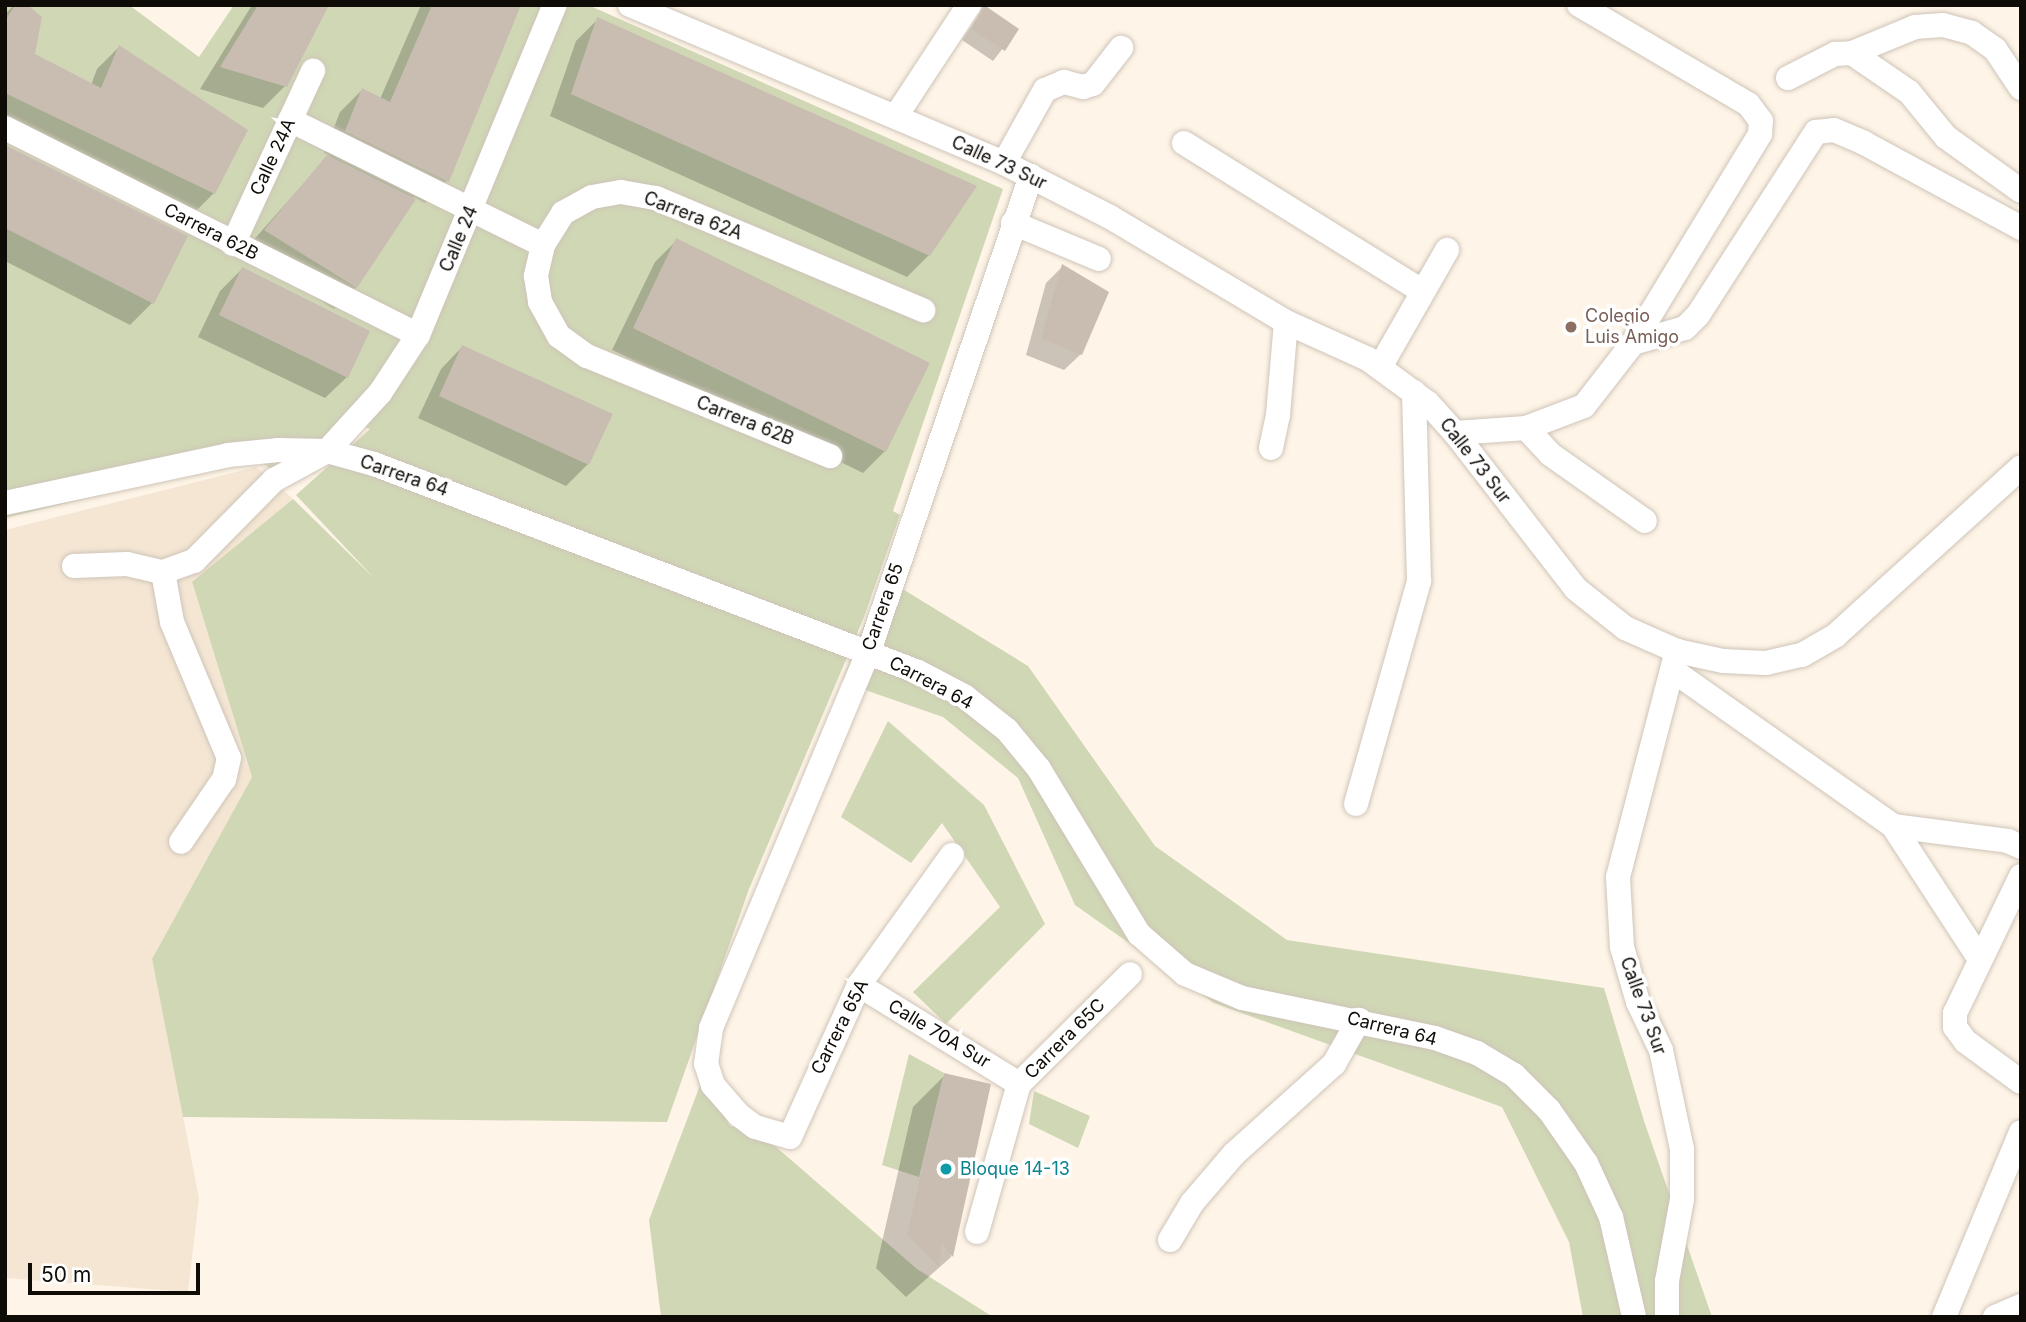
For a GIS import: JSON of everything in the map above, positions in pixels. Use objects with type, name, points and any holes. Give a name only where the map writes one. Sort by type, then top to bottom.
[{"type":"street","name":"Calle 24","points":[[327,452],[380,393],[418,335],[555,5]]},
{"type":"street","name":"Calle 73 Sur","points":[[630,5],[1031,176],[1286,322],[1380,367],[1414,392],[1455,433],[1576,589],[1625,628],[1676,661],[1636,799],[1618,877],[1622,947],[1638,1002],[1661,1050],[1682,1149],[1682,1199],[1667,1281],[1667,1317]]},
{"type":"street","points":[[895,116],[969,5]]},
{"type":"street","points":[[1455,433],[1526,428],[1584,406],[1633,343],[1760,134],[1760,121],[1748,104],[1579,5]]},
{"type":"street","points":[[1788,78],[1835,54],[1852,53],[1915,27],[1943,25],[1972,33],[1996,49],[2021,88]]},
{"type":"street","points":[[1004,163],[1045,90],[1063,82],[1093,84],[1121,48]]},
{"type":"street","points":[[1852,53],[1909,92],[1946,137],[2021,191]]},
{"type":"street","name":"Calle 24A","points":[[233,244],[313,71]]},
{"type":"street","points":[[290,120],[543,245]]},
{"type":"street","name":"Carrera 62B","points":[[5,128],[418,335]]},
{"type":"street","points":[[1633,343],[1685,328],[1698,315],[1816,132],[1833,130],[1864,143],[2021,228]]},
{"type":"street","points":[[1184,144],[1422,291]]},
{"type":"street","name":"Carrera 65","points":[[790,1137],[755,1127],[725,1101],[706,1064],[710,1028],[869,651],[1031,176]]},
{"type":"street","name":"Carrera 62A","points":[[543,245],[563,213],[592,197],[621,192],[656,198],[923,310]]},
{"type":"street","points":[[1013,223],[1099,259]]},
{"type":"street","name":"Carrera 62B","points":[[543,245],[536,276],[540,302],[559,336],[587,356],[830,456]]},
{"type":"street","points":[[1380,367],[1447,250]]},
{"type":"street","points":[[1270,448],[1278,415],[1286,322]]},
{"type":"street","points":[[1356,804],[1419,582],[1414,392]]},
{"type":"street","points":[[1526,428],[1550,454],[1645,522]]},
{"type":"street","name":"Carrera 64","points":[[5,503],[229,455],[279,450],[327,452],[374,464],[869,651],[964,696],[1007,730],[1038,769],[1139,934],[1185,974],[1242,998],[1359,1020],[1477,1053],[1514,1075],[1549,1110],[1586,1163],[1611,1217],[1634,1317]]},
{"type":"street","points":[[74,566],[127,564],[163,572],[194,561],[274,480],[327,452]]},
{"type":"street","points":[[1676,661],[1766,663],[1802,655],[1836,635],[2021,467]]},
{"type":"street","points":[[163,572],[181,647],[229,758],[224,779],[181,842]]},
{"type":"street","points":[[1676,661],[1893,826],[1979,958]]},
{"type":"street","points":[[1893,826],[2008,841],[2021,847]]},
{"type":"street","name":"Carrera 65A","points":[[790,1137],[859,985],[953,855]]},
{"type":"street","points":[[2021,876],[1979,958],[1955,1013],[1955,1027],[1965,1041],[2021,1082]]},
{"type":"street","name":"Carrera 65C","points":[[977,1232],[1019,1084],[1130,974]]},
{"type":"street","name":"Calle 70A Sur","points":[[859,985],[1019,1084]]},
{"type":"street","points":[[1170,1240],[1192,1203],[1234,1154],[1334,1064],[1359,1020]]},
{"type":"street","points":[[1944,1317],[2021,1132]]},
{"type":"street","points":[[1995,1317],[2021,1306]]},
{"type":"shaded area","points":[[256,467],[293,499],[192,583],[252,777],[152,959],[199,1198],[188,1292],[5,1278],[5,530]]},
{"type":"green space","points":[[5,5],[129,5],[199,57],[234,5],[588,5],[1003,189],[893,511],[900,515],[864,617],[749,889],[667,1122],[183,1117],[152,959],[252,777],[192,582],[293,499],[375,579],[296,495],[370,429],[354,423],[295,483],[254,458],[5,518]]},
{"type":"green space","points":[[883,577],[1028,666],[1155,846],[1287,940],[1604,988],[1644,1121],[1712,1317],[1583,1317],[1569,1242],[1502,1107],[1214,1003],[1075,905],[1018,778],[943,717],[842,682]]},
{"type":"green space","points":[[888,721],[984,805],[1045,924],[946,1024],[913,992],[1000,907],[942,823],[911,863],[841,817]]},
{"type":"green space","points":[[909,1054],[944,1073],[919,1177],[882,1165]]},
{"type":"green space","points":[[702,1080],[730,1126],[760,1133],[917,1269],[993,1317],[661,1317],[649,1220]]},
{"type":"green space","points":[[1034,1091],[1090,1116],[1078,1148],[1029,1124]]},
{"type":"building","points":[[15,5],[28,5],[42,17],[35,54],[101,88],[119,45],[248,130],[215,194],[5,93],[5,21]]},
{"type":"building","points":[[258,5],[329,5],[287,87],[220,67]]},
{"type":"building","points":[[432,5],[521,5],[449,182],[345,131],[362,88],[390,102]]},
{"type":"building","points":[[984,5],[1019,29],[1005,51],[971,29]]},
{"type":"building","points":[[597,17],[977,186],[930,256],[571,94]]},
{"type":"building","points":[[5,145],[188,236],[154,304],[5,228]]},
{"type":"building","points":[[327,155],[416,199],[357,288],[264,230]]},
{"type":"building","points":[[676,238],[930,363],[886,452],[633,328]]},
{"type":"building","points":[[1062,264],[1109,292],[1082,355],[1041,339]]},
{"type":"building","points":[[242,267],[370,331],[348,378],[219,315]]},
{"type":"building","points":[[462,345],[613,414],[589,465],[439,396]]},
{"type":"building","name":"Bloque 14-13","points":[[944,1073],[991,1084],[953,1257],[942,1244],[939,1267],[907,1235]]},
{"type":"place","name":"Colegio Luis Amigo","points":[[1571,327]]},
{"type":"place","name":"Bloque 14-13","points":[[946,1169]]}]
